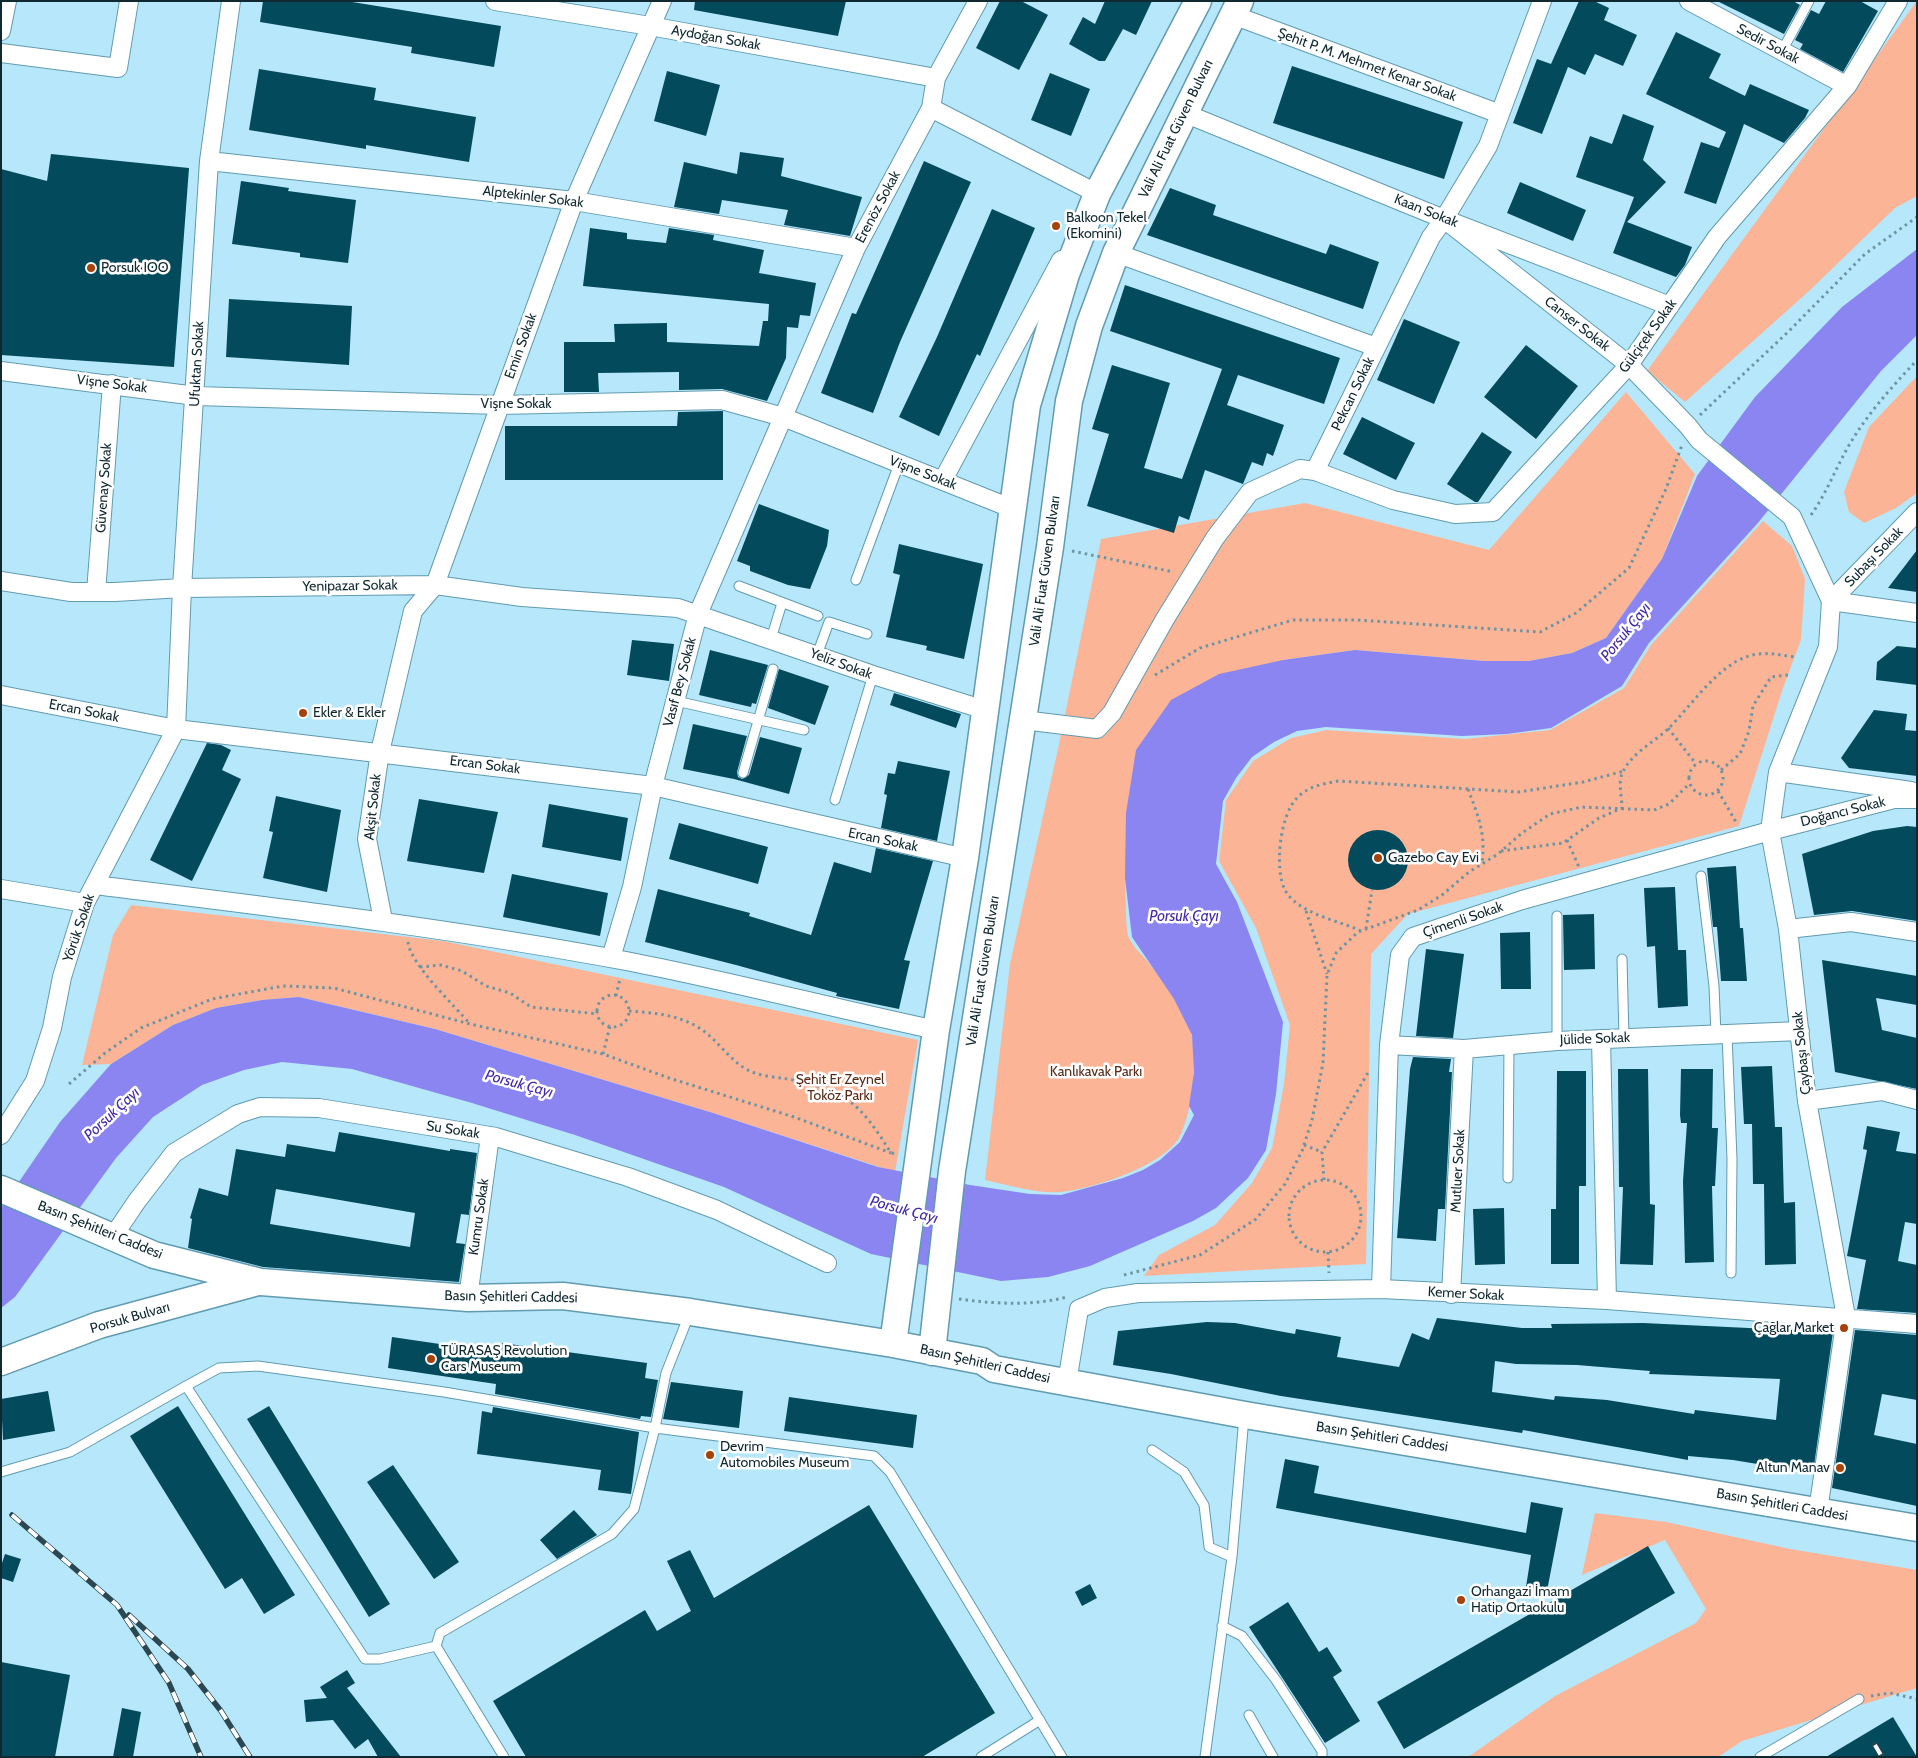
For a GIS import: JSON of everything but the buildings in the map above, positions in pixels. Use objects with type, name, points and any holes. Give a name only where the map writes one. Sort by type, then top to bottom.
[{"type":"main road","points":[[893,1344],[936,1030],[966,858],[1027,405],[1066,274],[1097,194],[1198,1]]},
{"type":"main road","name":"Vali Ali Fuat Güven Bulvarı","points":[[932,1352],[952,1171],[1050,547],[1069,401],[1089,326],[1116,253],[1237,8]]},
{"type":"main road","name":"Basın Şehitleri Caddesi","points":[[1,1189],[154,1255],[261,1282],[468,1298],[563,1296],[690,1312],[893,1344],[982,1361],[994,1369],[1245,1415],[1917,1528]]},
{"type":"main road","name":"Porsuk Bulvarı","points":[[1,1362],[99,1325],[261,1282]]},
{"type":"main road","points":[[982,1361],[996,1357],[1142,1384],[1170,1401]]},
{"type":"street","points":[[1,32],[7,1]]},
{"type":"street","points":[[1,53],[118,68],[129,1]]},
{"type":"street","name":"Ufuktan Sokak","points":[[176,729],[182,588],[196,396],[209,161],[231,1]]},
{"type":"street","name":"Aydoğan Sokak","points":[[495,1],[650,26],[936,78]]},
{"type":"street","name":"Emin Sokak","points":[[380,752],[413,611],[435,585],[574,201],[662,1]]},
{"type":"street","name":"Erenöz Sokak","points":[[783,417],[856,248],[931,108],[936,78],[978,1]]},
{"type":"street","name":"Pekcan Sokak","points":[[1316,470],[1431,237],[1488,146],[1542,1]]},
{"type":"street","name":"Sedir Sokak","points":[[1689,1],[1847,86]]},
{"type":"street","name":"Gülçiçek Sokak","points":[[1316,470],[1393,500],[1455,514],[1493,512],[1630,365],[1717,237],[1847,86],[1898,1]]},
{"type":"street","name":"Şehit P. M. Mehmet Kenar Sokak","points":[[1237,8],[1500,114]]},
{"type":"street","points":[[931,108],[1097,194],[943,480]]},
{"type":"street","name":"Kaan Sokak","points":[[1184,113],[1444,219],[1670,306]]},
{"type":"street","name":"Alptekinler Sokak","points":[[209,161],[574,201],[856,248]]},
{"type":"street","name":"Canser Sokak","points":[[1444,219],[1630,365],[1694,433],[1795,525]]},
{"type":"street","points":[[1116,253],[1376,346]]},
{"type":"street","name":"Vişne Sokak","points":[[1,371],[196,396],[500,405],[722,400],[783,417],[1013,509]]},
{"type":"street","name":"Güvenay Sokak","points":[[96,592],[112,384]]},
{"type":"street","name":"Vasıf Bey Sokak","points":[[611,958],[632,887],[653,786],[698,614],[783,417]]},
{"type":"street","points":[[1023,720],[1097,728],[1112,713],[1215,538],[1250,492],[1300,469],[1316,470]]},
{"type":"street","name":"Subaşı Sokak","points":[[1831,601],[1917,512]]},
{"type":"street","points":[[1795,525],[1831,601],[1917,613]]},
{"type":"street","name":"Yenipazar Sokak","points":[[1,581],[71,592],[182,588],[435,585],[522,597],[678,608],[698,614]]},
{"type":"street","name":"Çaybaşı Sokak","points":[[1818,1511],[1846,1317],[1807,1101],[1788,929],[1770,831],[1778,772],[1828,647],[1831,601]]},
{"type":"street","name":"Yeliz Sokak","points":[[698,614],[873,675],[985,710]]},
{"type":"street","name":"Ercan Sokak","points":[[1,695],[176,729],[653,786],[966,858]]},
{"type":"street","name":"Yörük Sokak","points":[[1,1135],[35,1081],[52,1028],[62,977],[85,903],[176,729]]},
{"type":"street","name":"Akşit Sokak","points":[[380,752],[367,839],[383,920]]},
{"type":"street","points":[[1778,772],[1917,792]]},
{"type":"street","name":"Doğancı Sokak","points":[[1770,831],[1894,799],[1917,799]]},
{"type":"street","name":"Çimenli Sokak","points":[[1382,1289],[1389,1045],[1400,955],[1413,937],[1522,900],[1770,831]]},
{"type":"street","points":[[95,885],[383,920],[611,958],[673,970],[936,1030]]},
{"type":"street","points":[[1,889],[85,903]]},
{"type":"street","points":[[1788,929],[1851,922],[1917,932]]},
{"type":"street","name":"Jülide Sokak","points":[[1389,1045],[1464,1049],[1509,1043],[1800,1031]]},
{"type":"street","points":[[1601,1040],[1607,1300]]},
{"type":"street","name":"Mutluer Sokak","points":[[1451,1294],[1464,1049]]},
{"type":"street","points":[[1807,1101],[1882,1091],[1917,1100]]},
{"type":"street","name":"Su Sokak","points":[[112,1238],[137,1200],[174,1153],[238,1114],[260,1107],[319,1108],[490,1136],[628,1177],[717,1210],[827,1263]]},
{"type":"street","name":"Kumru Sokak","points":[[468,1298],[490,1136]]},
{"type":"street","name":"Kemer Sokak","points":[[1069,1370],[1079,1309],[1104,1298],[1138,1294],[1382,1289],[1451,1294],[1607,1300],[1917,1324]]},
{"type":"lane","points":[[1782,51],[1809,1]]},
{"type":"lane","points":[[856,580],[898,464]]},
{"type":"lane","points":[[740,586],[818,616]]},
{"type":"lane","points":[[771,639],[782,603]]},
{"type":"lane","points":[[817,655],[829,622],[867,634]]},
{"type":"lane","points":[[743,773],[773,669]]},
{"type":"lane","points":[[835,800],[873,675]]},
{"type":"lane","points":[[676,700],[804,730]]},
{"type":"lane","points":[[1701,876],[1714,986],[1722,1034],[1732,1159],[1731,1273]]},
{"type":"lane","points":[[1557,916],[1557,1041]]},
{"type":"lane","points":[[1622,959],[1624,1038]]},
{"type":"lane","points":[[1508,1178],[1509,1043]]},
{"type":"lane","points":[[504,1757],[436,1646],[440,1633],[612,1534],[634,1509],[655,1428],[666,1373],[690,1312]]},
{"type":"lane","points":[[1,1472],[70,1452],[219,1368],[258,1366],[444,1392],[655,1428],[874,1456],[890,1472],[1062,1757]]},
{"type":"lane","points":[[186,1386],[365,1659],[380,1659],[436,1646]]},
{"type":"lane","points":[[1205,1757],[1232,1557],[1245,1415]]},
{"type":"lane","points":[[1152,1450],[1184,1472],[1204,1506],[1209,1547],[1232,1557]]},
{"type":"lane","points":[[1222,1626],[1242,1636],[1248,1643],[1276,1680],[1317,1743],[1322,1751],[1322,1757]]},
{"type":"lane","points":[[1760,1757],[1859,1699]]},
{"type":"lane","points":[[1249,1715],[1273,1757]]},
{"type":"lane","points":[[981,1757],[1040,1720]]},
{"type":"path","points":[[1152,676],[1200,648],[1293,620],[1357,620],[1540,632],[1576,614],[1629,568],[1694,433],[1788,332],[1865,254],[1917,217]]},
{"type":"path","points":[[1795,525],[1821,501],[1847,448],[1873,407],[1917,360]]},
{"type":"path","points":[[1050,547],[1192,575]]},
{"type":"path","points":[[1622,808],[1622,775],[1632,759],[1668,728],[1703,690],[1733,663],[1749,656],[1766,653],[1794,656]]},
{"type":"path","points":[[1721,770],[1740,754],[1749,731],[1752,706],[1771,677],[1788,675]]},
{"type":"path","points":[[1668,728],[1696,764]]},
{"type":"path","points":[[1707,761],[1712,762],[1721,770],[1723,781],[1718,791],[1713,794],[1701,795],[1690,784],[1689,773],[1696,764],[1707,761]]},
{"type":"path","points":[[1361,931],[1306,910],[1285,890],[1280,869],[1279,847],[1285,821],[1296,799],[1312,786],[1338,780],[1519,792],[1583,782],[1624,771]]},
{"type":"path","points":[[1123,1276],[1140,1269],[1200,1255],[1256,1219],[1285,1184],[1304,1145],[1312,1120],[1323,1063],[1328,975],[1336,953],[1361,931],[1418,910],[1442,895],[1522,833],[1550,814],[1582,807],[1654,810],[1669,804],[1690,784]]},
{"type":"path","points":[[1468,789],[1479,817],[1484,842],[1482,864]]},
{"type":"path","points":[[1718,791],[1739,826]]},
{"type":"path","points":[[1501,851],[1555,844],[1567,840],[1599,818],[1622,808]]},
{"type":"path","points":[[1567,840],[1580,868]]},
{"type":"path","points":[[1366,929],[1372,890]]},
{"type":"path","points":[[1306,910],[1328,975]]},
{"type":"path","points":[[405,924],[409,950],[420,967],[470,1024]]},
{"type":"path","points":[[420,967],[441,965],[462,971],[486,986],[510,993],[531,1007],[598,1014]]},
{"type":"path","points":[[69,1084],[104,1053],[141,1028],[212,999],[283,986],[334,988],[470,1024],[603,1054],[669,1078],[794,1117],[918,1162]]},
{"type":"path","points":[[611,995],[621,997],[629,1011],[622,1024],[610,1026],[602,1022],[598,1014],[602,1000],[611,995]]},
{"type":"path","points":[[629,1011],[654,1013],[685,1020],[705,1032],[745,1068],[761,1074],[820,1086],[847,1098],[874,1126],[891,1153]]},
{"type":"path","points":[[603,1054],[610,1026]]},
{"type":"path","points":[[1324,1180],[1322,1152],[1369,1071]]},
{"type":"path","points":[[1304,1145],[1322,1152]]},
{"type":"path","points":[[1324,1180],[1340,1183],[1350,1190],[1357,1200],[1360,1211],[1360,1222],[1353,1238],[1339,1249],[1328,1252],[1316,1251],[1305,1246],[1296,1238],[1290,1227],[1288,1215],[1297,1193],[1306,1185],[1324,1180]]},
{"type":"path","points":[[939,1290],[991,1304],[1042,1303],[1070,1296]]},
{"type":"path","points":[[1859,1699],[1890,1693],[1917,1698]]},
{"type":"green space","points":[[1917,1],[1917,196],[1895,208],[1808,292],[1685,402],[1647,371]]},
{"type":"green space","points":[[1917,376],[1917,493],[1896,508],[1864,523],[1849,512],[1844,492],[1869,427]]},
{"type":"green space","name":"Kanlıkavak Parkı","points":[[1626,392],[1695,474],[1662,559],[1606,638],[1572,653],[1529,661],[1484,661],[1355,650],[1283,660],[1125,878],[1126,918],[1129,938],[1174,998],[1186,1019],[1192,1037],[1194,1074],[1187,1116],[1179,1138],[1170,1149],[1142,1167],[1125,1175],[1074,1190],[1042,1192],[985,1180],[1010,964],[1058,749],[1101,539],[1305,503],[1489,550]]},
{"type":"green space","points":[[1763,521],[1792,546],[1805,579],[1801,640],[1783,688],[1739,826],[1408,914],[1371,954],[1366,1264],[1144,1276],[1159,1255],[1215,1225],[1252,1183],[1272,1148],[1284,1084],[1290,1025],[1256,928],[1219,861],[1226,800],[1253,761],[1291,738],[1326,730],[1465,739],[1550,730],[1624,688],[1651,645]]},
{"type":"green space","name":"Şehit Er Zeynel Toköz Parkı","points":[[131,905],[443,941],[918,1040],[895,1172],[713,1113],[435,1029],[299,997],[262,1000],[216,1008],[173,1025],[111,1064],[82,1065],[113,935]]},
{"type":"green space","points":[[1595,1513],[1666,1522],[1790,1549],[1917,1570],[1917,1688],[1742,1741],[1718,1757],[1468,1757],[1555,1696],[1696,1623],[1706,1609],[1665,1540],[1582,1575]]},
{"type":"water","name":"Porsuk Çayı","points":[[1917,249],[1917,335],[1881,371],[1757,524],[1649,643],[1622,686],[1551,728],[1507,734],[1462,736],[1326,727],[1297,731],[1274,742],[1252,757],[1236,778],[1223,801],[1216,864],[1237,902],[1283,1022],[1276,1094],[1266,1150],[1248,1178],[1216,1208],[1193,1221],[1090,1266],[1048,1277],[1001,1281],[871,1254],[724,1187],[575,1135],[472,1103],[352,1069],[282,1062],[244,1070],[202,1085],[153,1117],[116,1158],[15,1297],[1,1308],[1,1208],[60,1122],[111,1064],[173,1025],[216,1008],[262,1000],[299,997],[435,1029],[713,1113],[878,1167],[970,1185],[1030,1194],[1061,1195],[1123,1178],[1143,1170],[1160,1160],[1180,1142],[1194,1115],[1189,1106],[1194,1072],[1192,1035],[1174,999],[1132,937],[1125,878],[1126,813],[1136,750],[1171,700],[1219,674],[1283,660],[1355,650],[1484,661],[1529,661],[1572,653],[1606,638],[1662,559],[1697,476],[1755,397],[1842,307]]},
{"type":"railway","points":[[12,1515],[117,1605],[169,1683],[201,1757]]},
{"type":"railway","points":[[129,1615],[188,1669],[221,1711],[250,1757]]},
{"type":"railway","points":[[1875,1745],[1882,1757]]},
{"type":"place","name":"Balkoon Tekel (Ekomini)","points":[[1056,226]]},
{"type":"place","name":"Porsuk IOO","points":[[91,268]]},
{"type":"place","name":"Ekler & Ekler","points":[[303,713]]},
{"type":"place","name":"Gazebo Cay Evi","points":[[1378,858]]},
{"type":"place","name":"Çağlar Market","points":[[1844,1328]]},
{"type":"place","name":"TÜRASAŞ Revolution Cars Museum","points":[[431,1359]]},
{"type":"place","name":"Devrim Automobiles Museum","points":[[710,1455]]},
{"type":"place","name":"Altun Manav","points":[[1840,1468]]},
{"type":"place","name":"Orhangazi İmam Hatip Ortaokulu","points":[[1461,1600]]}]
